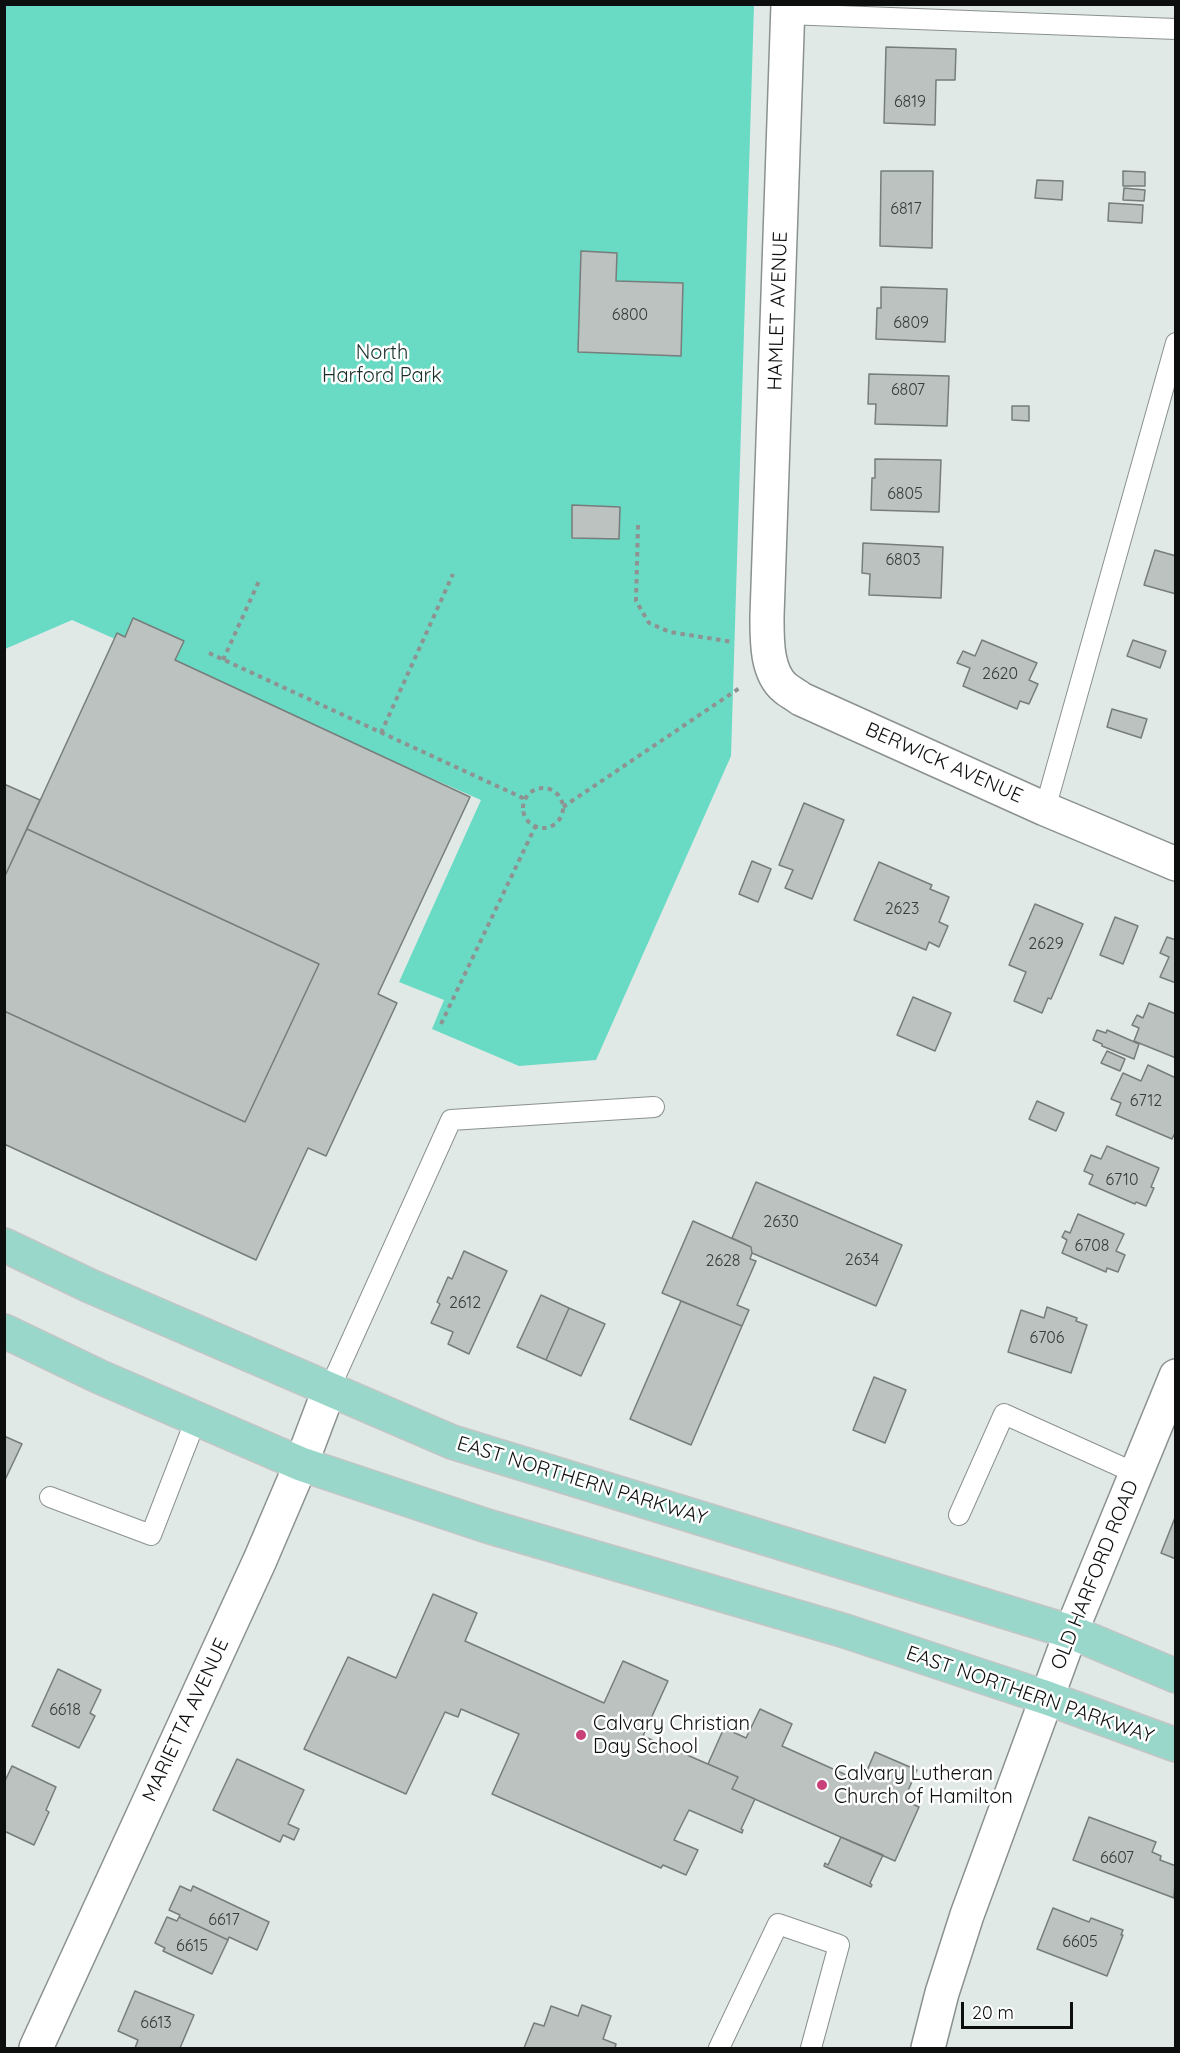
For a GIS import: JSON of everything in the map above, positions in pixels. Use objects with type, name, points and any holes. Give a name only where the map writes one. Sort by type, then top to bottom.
[{"type":"main road","name":"EAST NORTHERN PARKWAY","points":[[4,1245],[90,1286],[452,1442],[1071,1632],[1176,1676]]},
{"type":"main road","name":"EAST NORTHERN PARKWAY","points":[[4,1331],[100,1377],[301,1464],[487,1526],[845,1631],[1047,1698],[1176,1745]]},
{"type":"street","name":"HAMLET AVENUE","points":[[767,616],[787,9]]},
{"type":"street","name":"BERWICK AVENUE","points":[[767,616],[767,643],[772,668],[783,687],[801,699],[1046,809],[1176,864]]},
{"type":"street","name":"OLD HARFORD ROAD","points":[[928,2049],[942,1993],[967,1915],[1071,1632],[1176,1376]]},
{"type":"street","name":"MARIETTA AVENUE","points":[[36,2049],[260,1560],[301,1464],[329,1390]]},
{"type":"lane","points":[[787,9],[1176,29]]},
{"type":"lane","points":[[1046,809],[1176,343]]},
{"type":"lane","points":[[329,1390],[451,1120],[654,1107]]},
{"type":"lane","points":[[959,1515],[1004,1414],[1135,1473]]},
{"type":"lane","points":[[50,1497],[151,1534],[196,1419]]},
{"type":"lane","points":[[719,2049],[778,1924],[839,1945],[811,2049]]},
{"type":"path","points":[[638,525],[636,602],[649,623],[670,632],[736,643]]},
{"type":"path","points":[[381,733],[453,574]]},
{"type":"path","points":[[223,660],[259,581]]},
{"type":"path","points":[[209,653],[525,799]]},
{"type":"path","points":[[563,807],[741,687]]},
{"type":"path","points":[[548,788],[559,794],[563,807],[560,820],[549,827],[535,827],[525,818],[523,805],[525,799],[534,789],[548,788]]},
{"type":"path","points":[[441,1024],[535,827]]},
{"type":"green space","name":"North Harford Park","points":[[5,5],[754,5],[731,756],[596,1060],[519,1066],[432,1029],[444,1000],[399,982],[481,800],[72,620],[5,649]]},
{"type":"building","points":[[886,47],[956,49],[955,80],[936,80],[935,125],[884,123]]},
{"type":"building","points":[[881,171],[933,171],[932,248],[880,246]]},
{"type":"building","points":[[1123,171],[1145,172],[1145,186],[1123,186]]},
{"type":"building","points":[[1037,180],[1063,181],[1062,200],[1035,198]]},
{"type":"building","points":[[1124,188],[1145,190],[1144,201],[1123,200]]},
{"type":"building","points":[[1109,203],[1143,205],[1142,223],[1108,221]]},
{"type":"building","points":[[581,251],[617,253],[616,281],[683,283],[681,356],[578,352]]},
{"type":"building","points":[[881,287],[947,289],[945,342],[876,339],[877,308],[881,308]]},
{"type":"building","points":[[869,374],[949,376],[947,426],[875,424],[876,404],[868,404]]},
{"type":"building","points":[[1012,406],[1029,406],[1029,421],[1012,420]]},
{"type":"building","points":[[875,459],[941,460],[939,512],[871,510]]},
{"type":"building","points":[[572,505],[620,507],[619,539],[572,538]]},
{"type":"building","points":[[863,543],[943,547],[941,598],[869,595],[870,574],[862,573]]},
{"type":"building","points":[[1155,550],[1176,556],[1176,594],[1144,585]]},
{"type":"building","points":[[133,618],[184,641],[175,660],[470,797],[378,994],[397,1003],[326,1156],[308,1148],[256,1260],[4,1144],[4,1011],[245,1122],[319,964],[27,829],[117,633],[125,637]]},
{"type":"building","points":[[982,640],[1037,663],[1029,680],[1038,684],[1029,704],[1020,701],[1017,709],[963,686],[970,668],[957,663],[963,651],[975,656]]},
{"type":"building","points":[[1133,640],[1166,651],[1160,668],[1127,656]]},
{"type":"building","points":[[1112,709],[1147,719],[1141,738],[1107,727]]},
{"type":"building","points":[[4,784],[40,800],[4,878]]},
{"type":"building","points":[[804,803],[844,820],[812,899],[785,888],[793,870],[779,865]]},
{"type":"building","points":[[27,829],[319,964],[245,1122],[4,1011],[4,878]]},
{"type":"building","points":[[752,861],[771,869],[758,902],[739,894]]},
{"type":"building","points":[[879,862],[932,885],[930,889],[949,897],[939,922],[948,926],[939,947],[929,942],[926,950],[854,920]]},
{"type":"building","points":[[1035,904],[1083,924],[1051,999],[1048,998],[1042,1013],[1014,1001],[1026,972],[1009,965]]},
{"type":"building","points":[[1115,917],[1138,926],[1123,964],[1100,955]]},
{"type":"building","points":[[1167,937],[1176,940],[1176,983],[1160,977],[1169,957],[1160,953]]},
{"type":"building","points":[[913,997],[951,1013],[935,1051],[897,1035]]},
{"type":"building","points":[[1149,1003],[1176,1014],[1176,1058],[1134,1041],[1139,1028],[1132,1025],[1137,1015],[1143,1018]]},
{"type":"building","points":[[1097,1030],[1106,1033],[1107,1030],[1139,1044],[1134,1059],[1093,1040]]},
{"type":"building","points":[[1107,1051],[1125,1059],[1120,1071],[1101,1063]]},
{"type":"building","points":[[1148,1065],[1176,1078],[1176,1131],[1172,1139],[1116,1115],[1121,1103],[1111,1099],[1123,1073],[1141,1081]]},
{"type":"building","points":[[1037,1101],[1064,1113],[1056,1131],[1029,1119]]},
{"type":"building","points":[[1107,1146],[1159,1168],[1146,1206],[1136,1202],[1135,1204],[1089,1184],[1093,1175],[1084,1171],[1091,1155],[1101,1159]]},
{"type":"building","points":[[756,1182],[902,1245],[876,1306],[752,1253],[751,1247],[732,1238]]},
{"type":"building","points":[[1078,1214],[1124,1234],[1116,1251],[1125,1255],[1118,1272],[1107,1268],[1106,1272],[1062,1253],[1067,1240],[1062,1237],[1065,1231],[1070,1233]]},
{"type":"building","points":[[693,1221],[751,1247],[750,1259],[756,1261],[737,1305],[749,1310],[742,1326],[662,1293]]},
{"type":"building","points":[[464,1251],[507,1271],[469,1354],[448,1344],[453,1332],[431,1323],[440,1304],[437,1302],[448,1277],[452,1279]]},
{"type":"building","points":[[541,1295],[569,1308],[546,1360],[517,1347]]},
{"type":"building","points":[[681,1301],[742,1326],[691,1445],[630,1419]]},
{"type":"building","points":[[1047,1307],[1077,1318],[1076,1321],[1087,1325],[1071,1373],[1008,1352],[1021,1310],[1044,1318]]},
{"type":"building","points":[[569,1308],[605,1324],[581,1376],[546,1360]]},
{"type":"building","points":[[874,1377],[906,1390],[885,1443],[853,1430]]},
{"type":"building","points":[[4,1436],[22,1444],[4,1482]]},
{"type":"building","points":[[1176,1515],[1176,1559],[1161,1553]]},
{"type":"building","name":"Calvary Christian Day School","points":[[433,1594],[477,1613],[465,1641],[604,1703],[623,1661],[668,1681],[643,1736],[738,1777],[732,1789],[755,1799],[741,1829],[742,1833],[689,1810],[674,1840],[698,1850],[686,1875],[663,1865],[661,1868],[492,1794],[519,1734],[461,1709],[458,1717],[445,1712],[406,1794],[304,1749],[348,1657],[396,1678]]},
{"type":"building","points":[[58,1669],[101,1690],[90,1713],[95,1716],[79,1748],[32,1726]]},
{"type":"building","name":"Calvary Lutheran Church of Hamilton","points":[[760,1709],[792,1724],[782,1746],[862,1782],[875,1752],[917,1770],[904,1800],[919,1807],[895,1861],[732,1789],[738,1777],[708,1764],[724,1728],[746,1738]]},
{"type":"building","points":[[237,1759],[304,1790],[288,1824],[299,1829],[294,1840],[283,1835],[280,1842],[213,1810]]},
{"type":"building","points":[[12,1766],[56,1787],[46,1810],[49,1812],[34,1845],[4,1831],[4,1783]]},
{"type":"building","points":[[1089,1817],[1156,1842],[1152,1852],[1161,1856],[1160,1860],[1176,1866],[1174,1898],[1073,1860]]},
{"type":"building","points":[[841,1837],[883,1855],[870,1883],[871,1887],[824,1866],[825,1863],[828,1865]]},
{"type":"building","points":[[180,1886],[191,1891],[193,1886],[269,1922],[257,1950],[229,1937],[228,1940],[169,1910]]},
{"type":"building","points":[[1053,1908],[1089,1922],[1091,1918],[1123,1930],[1107,1976],[1037,1949]]},
{"type":"building","points":[[167,1917],[177,1921],[179,1917],[228,1940],[212,1974],[163,1951],[165,1948],[155,1943]]},
{"type":"building","points":[[135,1991],[194,2015],[180,2048],[135,2048],[138,2040],[118,2031]]},
{"type":"building","points":[[582,2005],[611,2016],[603,2039],[616,2044],[615,2048],[524,2048],[534,2023],[544,2026],[551,2006],[578,2016]]},
{"type":"place","name":"Calvary Christian Day School","points":[[581,1735]]},
{"type":"place","name":"Calvary Lutheran Church of Hamilton","points":[[822,1785]]}]
